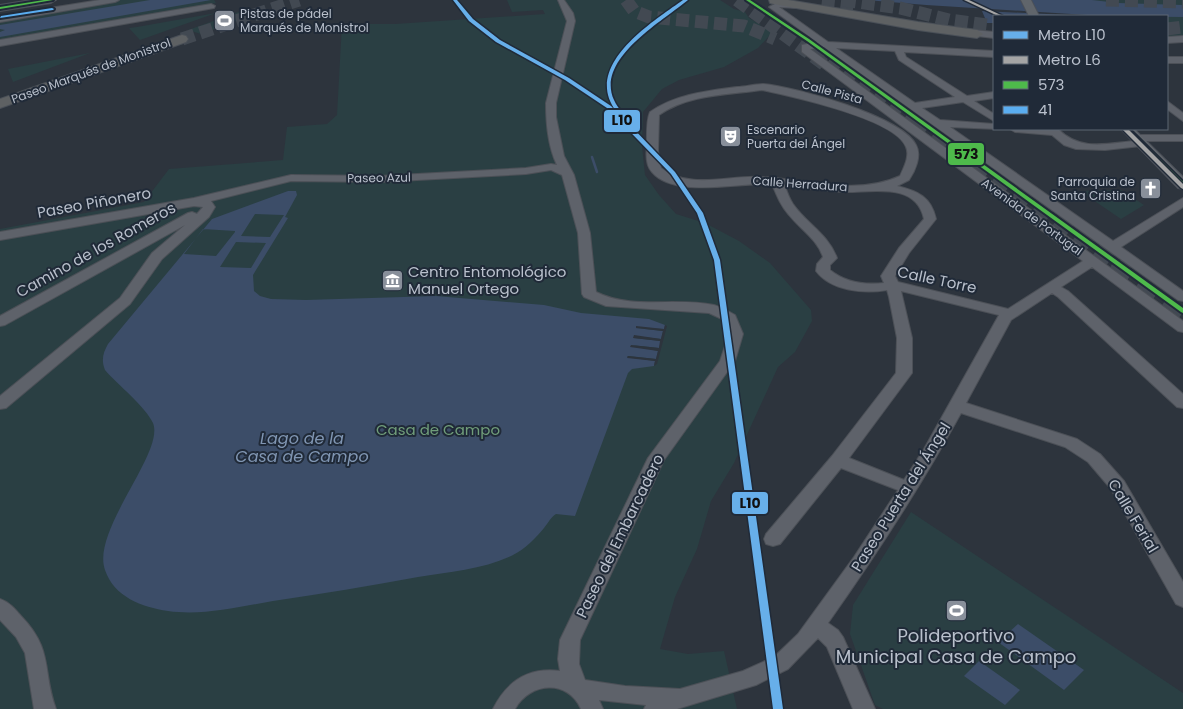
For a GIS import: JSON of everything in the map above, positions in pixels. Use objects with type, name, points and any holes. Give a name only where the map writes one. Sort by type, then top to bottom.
[{"type":"highway","points":[[773,4],[976,34]]},
{"type":"highway","name":"Paseo Marqués de Monistrol","points":[[0,94],[177,37],[0,104]]},
{"type":"main road","points":[[0,8],[51,0]]},
{"type":"main road","points":[[1026,0],[1034,15]]},
{"type":"main road","points":[[1136,138],[1181,182]]},
{"type":"street","points":[[0,19],[115,0]]},
{"type":"street","name":"Paseo del Embarcadero","points":[[562,1],[571,21],[551,103],[558,156],[568,174],[584,233],[588,289],[593,298],[614,305],[681,306],[711,309],[729,317],[734,322],[737,334],[734,349],[727,361],[656,458],[570,640],[567,654],[568,663],[578,687]]},
{"type":"street","name":"Avenida de Portugal","points":[[773,4],[827,46],[1183,297]]},
{"type":"street","points":[[0,43],[211,6]]},
{"type":"street","points":[[976,34],[993,35]]},
{"type":"street","points":[[1168,40],[1183,40]]},
{"type":"street","name":"Avenida de Portugal","points":[[827,46],[814,44],[805,47],[806,50],[1183,328]]},
{"type":"street","points":[[827,46],[991,54]]},
{"type":"street","points":[[899,49],[902,58],[993,117]]},
{"type":"street","points":[[1168,60],[1183,60]]},
{"type":"street","name":"Calle Pista","points":[[762,87],[854,109],[906,138],[911,145],[913,153],[912,162],[905,178]]},
{"type":"street","name":"Calle Herradura","points":[[762,87],[677,101],[662,107],[654,114],[652,158],[656,170],[668,178],[681,182],[716,184],[761,180],[835,188],[886,187],[905,178]]},
{"type":"street","points":[[912,106],[993,94]]},
{"type":"street","points":[[1168,105],[1183,118]]},
{"type":"street","points":[[936,123],[993,127]]},
{"type":"street","points":[[1028,130],[1055,132],[1068,144],[1078,147],[1115,146],[1136,138],[1183,138]]},
{"type":"street","points":[[1136,138],[1183,142]]},
{"type":"street","points":[[526,171],[544,165],[558,156]]},
{"type":"street","name":"Paseo Azul","points":[[194,202],[291,178],[380,178],[526,171],[552,167],[565,171]]},
{"type":"street","points":[[773,539],[838,460],[904,374],[907,360],[893,285],[888,276],[904,251],[930,219],[925,201],[917,195],[905,178]]},
{"type":"street","name":"Calle Torre","points":[[777,182],[788,206],[828,247],[830,258],[824,264],[823,271],[829,278],[859,287],[880,288],[893,285],[1008,314]]},
{"type":"street","points":[[886,187],[917,195]]},
{"type":"street","name":"Camino de los Romeros","points":[[0,322],[242,190]]},
{"type":"street","points":[[0,404],[125,301],[136,289],[157,256],[202,218],[208,207],[205,203],[194,202]]},
{"type":"street","name":"Paseo Piñonero","points":[[0,236],[194,202]]},
{"type":"street","points":[[1113,246],[1183,202]]},
{"type":"street","points":[[1162,215],[1183,213]]},
{"type":"street","name":"Paseo Puerta del Ángel","points":[[655,709],[682,697],[736,684],[766,671],[781,663],[805,640],[861,562],[909,488],[957,406],[996,332],[1008,314],[1092,261],[1103,261],[1112,256],[1116,252],[1113,246]]},
{"type":"street","points":[[1051,287],[1062,294],[1183,403]]},
{"type":"street","name":"Calle Ferial","points":[[957,406],[1071,444],[1094,458],[1118,485],[1183,599]]},
{"type":"street","points":[[838,460],[909,488]]},
{"type":"street","points":[[0,607],[21,627],[30,641],[36,660],[45,709]]},
{"type":"street","points":[[816,626],[831,636],[836,643],[864,709]]},
{"type":"street","name":"Paseo Puerta del Ángel","points":[[502,705],[521,686],[539,679],[558,679],[578,687],[625,695],[682,697]]},
{"type":"street","points":[[578,687],[586,696],[592,709]]},
{"type":"green space","points":[[119,0],[214,0],[216,3],[0,40],[0,20]]},
{"type":"green space","name":"Casa de Campo","points":[[507,0],[720,0],[734,9],[745,12],[749,18],[761,25],[752,30],[764,27],[772,33],[758,48],[724,67],[679,80],[662,89],[643,112],[642,146],[645,175],[659,195],[676,214],[705,223],[739,241],[770,263],[811,310],[812,321],[795,352],[778,367],[734,463],[711,501],[697,549],[675,597],[660,649],[688,654],[724,651],[737,709],[0,709],[0,229],[144,202],[169,169],[283,160],[287,127],[327,124],[337,115],[342,24],[395,24],[545,14],[543,10],[512,12]]},
{"type":"green space","points":[[1081,0],[1183,0],[1183,38],[1168,39],[1168,15]]},
{"type":"green space","name":"Pistas de pádel Marqués de Monistrol","points":[[247,9],[261,12],[201,34],[188,30]]},
{"type":"green space","points":[[216,13],[140,40],[129,28],[137,27]]},
{"type":"green space","points":[[90,53],[13,82],[8,69]]},
{"type":"green space","points":[[1121,190],[1144,205],[1121,219],[1080,191]]},
{"type":"green space","name":"Polideportivo Municipal Casa de Campo","points":[[911,512],[1183,693],[1183,709],[883,709],[875,705],[850,634],[853,605]]},
{"type":"water","points":[[150,0],[211,0],[0,37],[0,32],[5,30],[0,29],[0,25]]},
{"type":"water","points":[[866,0],[1092,0],[1118,3],[1183,5],[1183,17],[1168,17],[1168,15],[1087,15]]},
{"type":"water","points":[[982,11],[1067,15],[993,15],[993,23],[987,23]]},
{"type":"water","name":"Lago de la Casa de Campo","points":[[288,191],[296,191],[297,195],[285,217],[288,218],[253,275],[254,291],[260,296],[271,299],[306,300],[436,296],[544,305],[581,313],[649,319],[665,325],[664,329],[636,328],[663,331],[661,339],[634,336],[634,338],[661,341],[659,348],[631,345],[658,351],[656,359],[627,357],[655,361],[654,366],[632,369],[628,373],[575,516],[556,514],[534,539],[517,553],[491,564],[454,572],[207,612],[168,611],[148,607],[122,594],[109,579],[105,570],[104,553],[108,534],[149,453],[154,436],[153,423],[149,416],[105,370],[103,363],[104,354],[108,344],[196,238],[184,254],[216,256],[235,232],[204,229],[212,219]],"holes":[[[255,214],[283,215],[284,215],[270,237],[241,236]],[[236,242],[266,243],[251,268],[220,267]]]},
{"type":"water","points":[[1018,624],[1084,670],[1064,690],[998,642]]},
{"type":"water","points":[[979,661],[1020,690],[1005,705],[964,676]]},
{"type":"pier","points":[[665,325],[667,326],[657,364],[654,366],[655,361],[627,358],[628,356],[656,359],[658,351],[630,347],[631,345],[659,348],[660,341],[633,338],[634,335],[661,339],[663,331],[636,328],[636,326],[664,329]]},
{"type":"waterway","points":[[592,157],[597,172]]},
{"type":"tunnel","points":[[182,39],[299,0]]},
{"type":"tunnel","points":[[626,0],[634,11],[649,17],[744,26],[775,39]]},
{"type":"tunnel","points":[[737,0],[825,65]]},
{"type":"tunnel","points":[[822,0],[856,4]]},
{"type":"tunnel","points":[[843,0],[900,8],[949,20],[993,26]]},
{"type":"tunnel","points":[[1106,0],[1183,2]]},
{"type":"tunnel","points":[[1168,29],[1183,27]]},
{"type":"tunnel","points":[[816,46],[917,119]]},
{"type":"tunnel","points":[[915,117],[1126,269]]},
{"type":"tunnel","points":[[1112,269],[1110,268],[1183,321]]},
{"type":"tunnel","points":[[1124,268],[1128,271]]},
{"type":"metro line","name":"L10","points":[[455,0],[471,20],[498,41],[567,79],[609,107],[673,173],[700,213],[717,260],[778,709]]},
{"type":"metro line","name":"L10","points":[[631,124],[616,108],[610,97],[608,82],[613,68],[621,54],[633,41],[686,0]]},
{"type":"metro line","name":"L6","points":[[966,0],[999,15]]},
{"type":"metro line","name":"L6","points":[[1126,130],[1183,187]]},
{"type":"transit line","name":"573","points":[[0,8],[51,0]]},
{"type":"transit line","name":"573","points":[[748,0],[808,40],[1183,311]]},
{"type":"transit line","name":"41","points":[[1,17],[52,9]]},
{"type":"transit line","name":"573","points":[[1128,130],[1183,185]]},
{"type":"place","name":"Pistas de pádel Marqués de Monistrol","points":[[224,21]]},
{"type":"place","name":"Escenario Puerta del Ángel","points":[[731,137]]},
{"type":"place","name":"Parroquia de Santa Cristina","points":[[1151,189]]},
{"type":"place","name":"Centro Entomológico Manuel Ortego","points":[[392,281]]},
{"type":"place","name":"Polideportivo Municipal Casa de Campo","points":[[956,611]]}]
